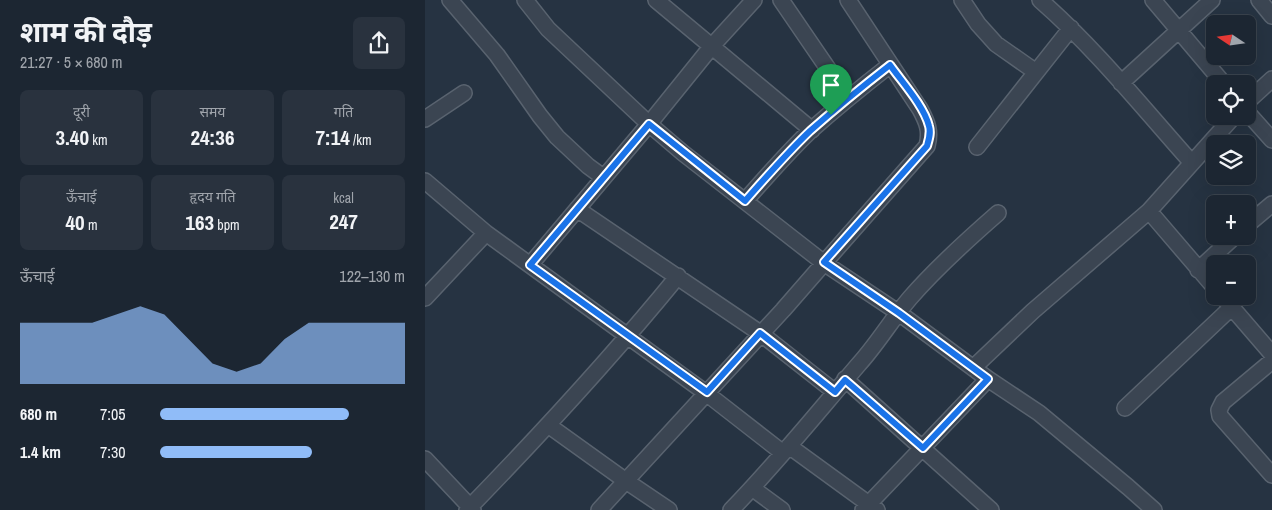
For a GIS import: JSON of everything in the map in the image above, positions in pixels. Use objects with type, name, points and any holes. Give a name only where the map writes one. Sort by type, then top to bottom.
[{"type":"street","points":[[450,0],[497,55],[557,137],[588,166],[603,177]]},
{"type":"street","points":[[525,0],[548,29],[649,124],[824,262],[1039,413],[1128,486],[1154,510]]},
{"type":"street","points":[[655,0],[811,130]]},
{"type":"street","points":[[530,265],[649,124],[711,46],[754,0]]},
{"type":"street","points":[[781,0],[848,98]]},
{"type":"street","points":[[599,510],[783,310],[927,146],[930,136],[929,126],[920,109],[848,0]]},
{"type":"street","points":[[962,0],[981,29],[996,44],[1036,72]]},
{"type":"street","points":[[1040,0],[1098,56],[1192,163]]},
{"type":"street","points":[[1153,0],[1216,75]]},
{"type":"street","points":[[1121,83],[1212,0]]},
{"type":"street","points":[[1259,0],[1272,16]]},
{"type":"street","points":[[977,146],[1071,28]]},
{"type":"street","points":[[745,201],[781,160],[811,130],[890,65]]},
{"type":"street","points":[[1256,94],[1272,80]]},
{"type":"street","points":[[425,119],[464,93]]},
{"type":"street","points":[[1256,122],[1272,140]]},
{"type":"street","points":[[973,368],[1033,311],[1149,212],[1226,125]]},
{"type":"street","points":[[425,181],[486,233],[869,508],[988,379]]},
{"type":"street","points":[[1256,217],[1272,204]]},
{"type":"street","points":[[577,208],[760,333],[835,392]]},
{"type":"street","points":[[1149,212],[1206,278]]},
{"type":"street","points":[[731,510],[860,364],[921,286],[954,251],[998,213]]},
{"type":"street","points":[[425,298],[486,233]]},
{"type":"street","points":[[1199,270],[1225,245]]},
{"type":"street","points":[[425,459],[470,509],[629,336],[678,276]]},
{"type":"street","points":[[1125,408],[1224,305]]},
{"type":"street","points":[[1230,305],[1272,354]]},
{"type":"street","points":[[1272,361],[1223,402],[1219,410],[1220,416],[1272,475]]},
{"type":"street","points":[[845,380],[991,510]]},
{"type":"street","points":[[548,425],[669,510]]},
{"type":"street","points":[[752,488],[782,510]]},
{"type":"route","points":[[890,65],[920,109],[929,126],[930,136],[927,146],[824,262],[899,313],[988,379],[923,448],[845,380],[835,392],[760,333],[707,392],[530,265],[649,124],[745,201],[781,160],[811,130],[831,115],[848,98],[890,65]]}]
